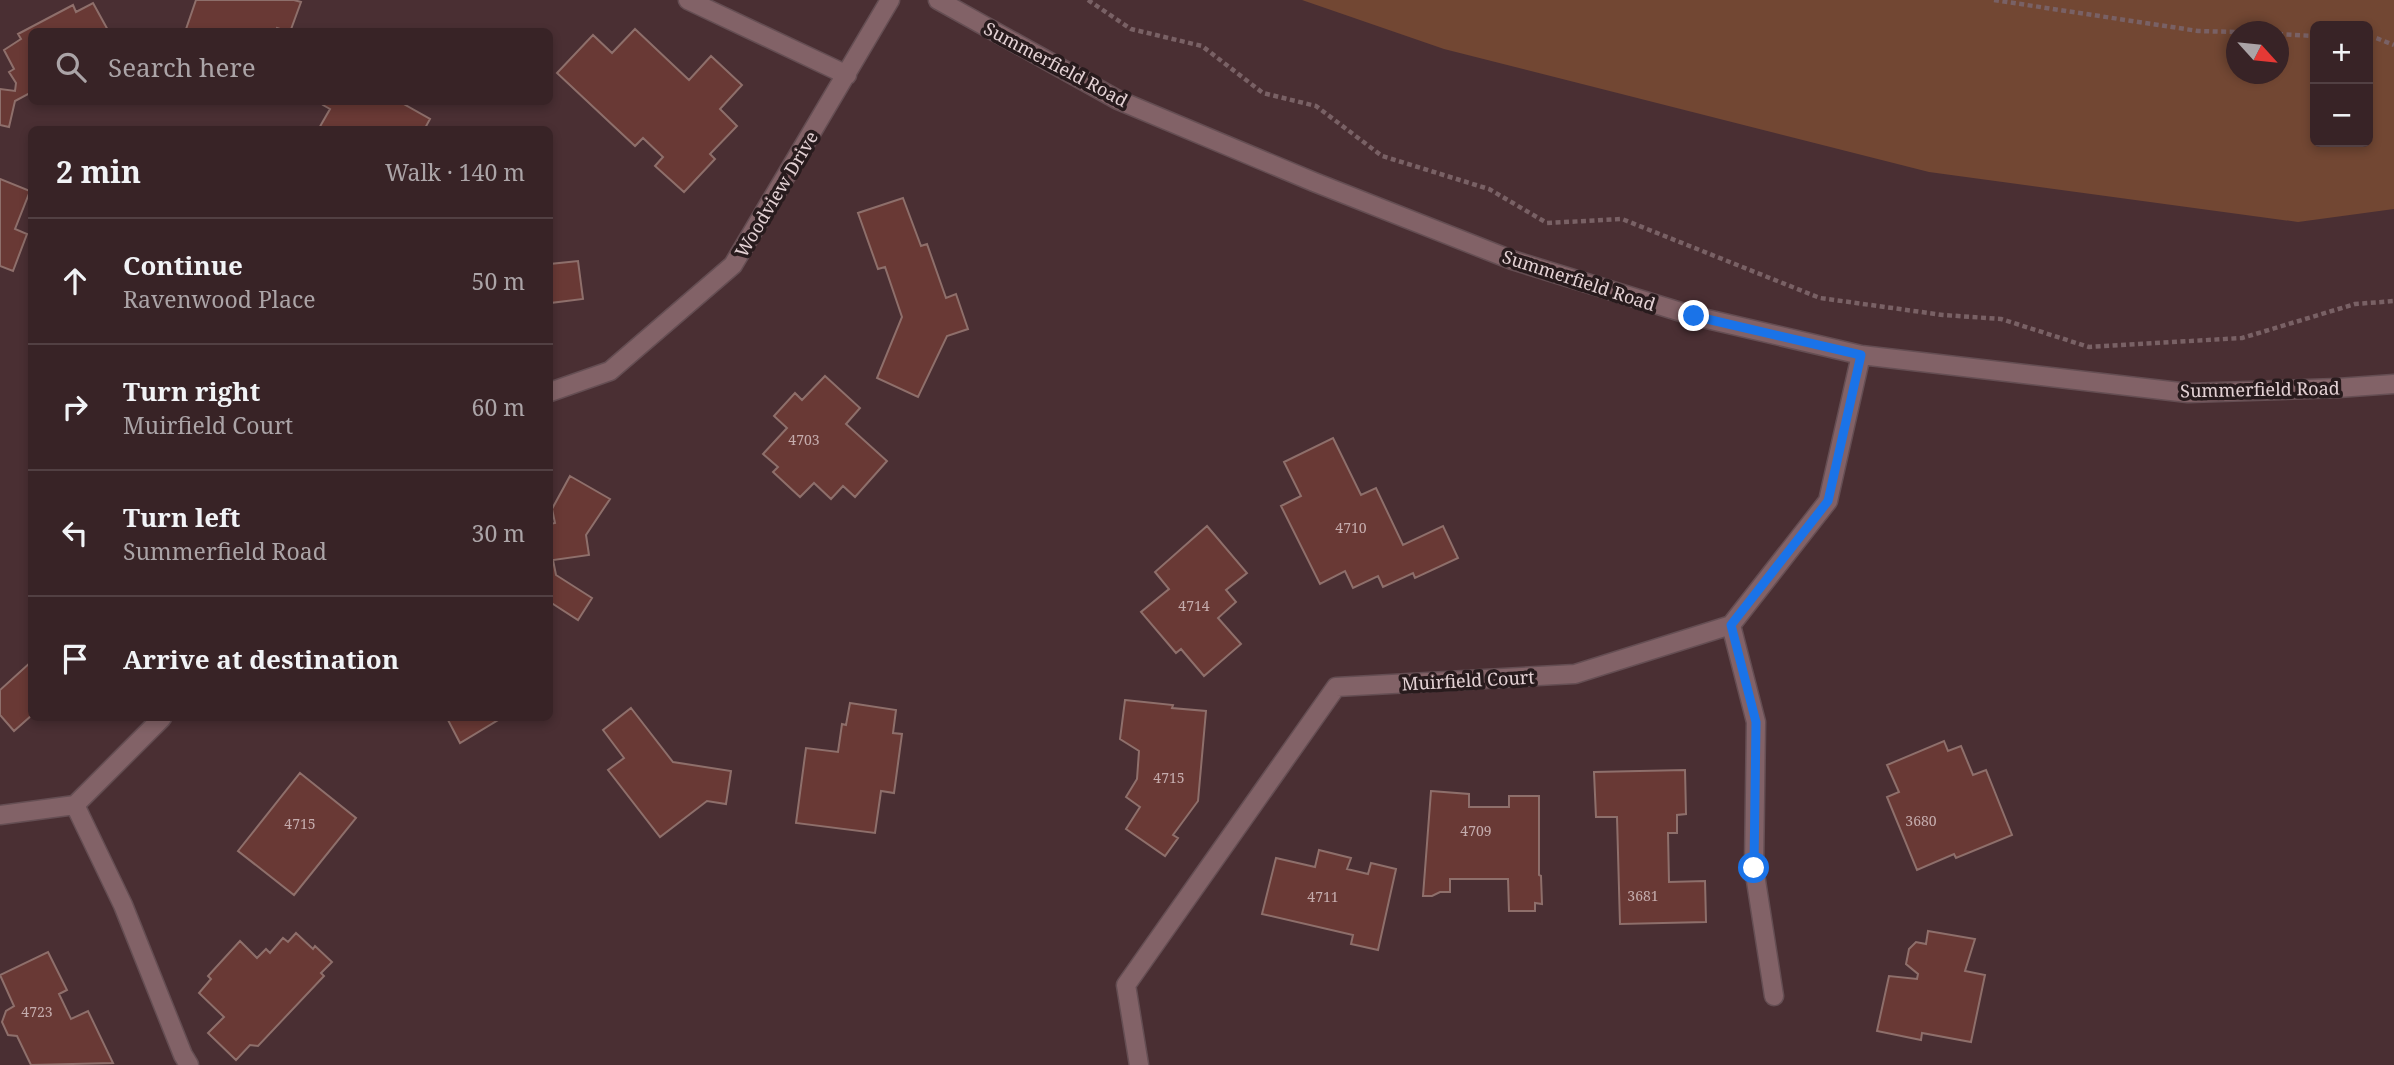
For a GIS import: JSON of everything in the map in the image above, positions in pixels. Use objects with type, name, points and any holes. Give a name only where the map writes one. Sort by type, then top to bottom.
[{"type":"street","points":[[688,0],[847,75]]},
{"type":"street","name":"Woodview Drive","points":[[553,392],[610,371],[733,265],[890,0]]},
{"type":"street","name":"Summerfield Road","points":[[938,0],[1118,100],[1314,182],[1512,260],[1694,316],[1861,355],[2188,393],[2394,384]]},
{"type":"street","points":[[1774,996],[1754,868],[1756,722],[1731,625],[1828,501],[1861,355]]},
{"type":"street","name":"Muirfield Court","points":[[1139,1065],[1126,985],[1336,687],[1576,674],[1731,625]]},
{"type":"street","points":[[0,815],[75,805],[159,721]]},
{"type":"street","points":[[75,805],[122,905],[189,1065]]},
{"type":"path","points":[[1088,0],[1131,29],[1202,46],[1263,93],[1316,106],[1382,156],[1489,189],[1547,223],[1622,219],[1820,298],[1943,315],[2001,319],[2089,347],[2242,338],[2355,304],[2394,302]]},
{"type":"path","points":[[1994,0],[2198,31],[2226,32]]},
{"type":"path","points":[[2289,35],[2310,36]]},
{"type":"path","points":[[2373,38],[2394,45]]},
{"type":"shaded area","points":[[1302,0],[2394,0],[2394,209],[2298,222],[1929,172],[1444,49]]},
{"type":"building","points":[[196,0],[301,2],[291,28],[186,28]]},
{"type":"building","points":[[93,3],[107,28],[29,28],[73,5],[76,12]]},
{"type":"building","points":[[28,29],[28,94],[15,101],[9,127],[0,125],[0,89],[15,91],[16,83],[9,72],[14,69],[4,50],[21,39],[18,34]]},
{"type":"building","points":[[635,29],[689,80],[711,56],[742,85],[720,109],[737,126],[710,154],[715,159],[684,192],[655,166],[663,157],[643,138],[635,146],[557,73],[593,35],[612,53]]},
{"type":"building","points":[[323,105],[405,105],[430,119],[426,126],[320,126],[330,109]]},
{"type":"building","points":[[0,179],[28,190],[28,196],[15,229],[27,234],[13,271],[0,266]]},
{"type":"building","points":[[903,198],[921,246],[927,244],[946,298],[956,294],[968,329],[947,336],[918,397],[877,378],[902,317],[885,267],[878,269],[858,213]]},
{"type":"building","points":[[578,261],[583,299],[553,303],[553,264]]},
{"type":"building","points":[[825,376],[860,408],[846,424],[887,461],[855,497],[843,486],[831,499],[814,483],[800,497],[773,472],[778,467],[763,454],[787,428],[774,416],[795,393],[802,400]]},
{"type":"building","points":[[1333,438],[1361,495],[1376,488],[1403,545],[1443,526],[1458,558],[1415,578],[1413,573],[1383,587],[1378,576],[1353,588],[1345,571],[1320,584],[1281,506],[1301,496],[1284,462]]},
{"type":"building","points":[[570,476],[610,499],[586,535],[589,555],[553,560],[553,507]]},
{"type":"building","points":[[1207,526],[1247,573],[1226,590],[1236,602],[1218,618],[1241,644],[1204,676],[1181,649],[1176,653],[1141,612],[1169,589],[1155,572]]},
{"type":"building","points":[[553,560],[556,575],[592,598],[578,620],[553,604]]},
{"type":"building","points":[[28,665],[28,719],[14,731],[0,715],[0,690]]},
{"type":"building","points":[[1125,700],[1206,711],[1198,801],[1173,835],[1178,838],[1165,856],[1126,829],[1140,807],[1126,797],[1137,779],[1139,751],[1120,739]]},
{"type":"building","points":[[850,703],[896,710],[893,733],[902,734],[894,793],[881,791],[875,833],[796,823],[806,748],[838,752],[842,724],[846,725]]},
{"type":"building","points":[[631,708],[673,762],[731,771],[726,804],[707,801],[660,837],[608,770],[624,758],[603,730]]},
{"type":"building","points":[[449,721],[496,721],[460,743]]},
{"type":"building","points":[[1944,741],[1948,751],[1961,746],[1973,775],[1986,770],[2012,835],[1956,858],[1954,854],[1917,870],[1887,797],[1899,792],[1887,765]]},
{"type":"building","points":[[1685,770],[1686,814],[1677,815],[1677,833],[1668,833],[1669,882],[1705,881],[1706,922],[1620,924],[1617,817],[1596,817],[1594,772]]},
{"type":"building","points":[[300,773],[356,818],[294,895],[238,851]]},
{"type":"building","points":[[1431,791],[1469,794],[1469,807],[1509,807],[1509,796],[1539,796],[1539,875],[1542,904],[1535,903],[1535,911],[1509,911],[1508,879],[1450,879],[1450,892],[1423,896]]},
{"type":"building","points":[[1319,850],[1351,858],[1347,869],[1368,874],[1371,863],[1396,869],[1378,950],[1351,944],[1353,935],[1262,914],[1276,858],[1315,867]]},
{"type":"building","points":[[1928,931],[1975,939],[1965,971],[1985,975],[1971,1042],[1922,1033],[1921,1040],[1877,1031],[1889,976],[1917,979],[1918,974],[1906,964],[1909,949],[1916,942],[1926,944]]},
{"type":"building","points":[[296,933],[332,962],[321,973],[324,976],[258,1046],[250,1045],[236,1060],[208,1033],[224,1017],[199,993],[211,979],[208,976],[240,941],[257,958],[266,949],[270,953],[283,938],[288,942]]},
{"type":"building","points":[[48,952],[67,990],[59,994],[71,1019],[88,1011],[113,1063],[31,1065],[17,1036],[8,1035],[2,1022],[6,1011],[14,1006],[0,975]]},
{"type":"route","points":[[1694,316],[1861,355],[1828,501],[1731,625],[1756,722],[1754,868]]}]
